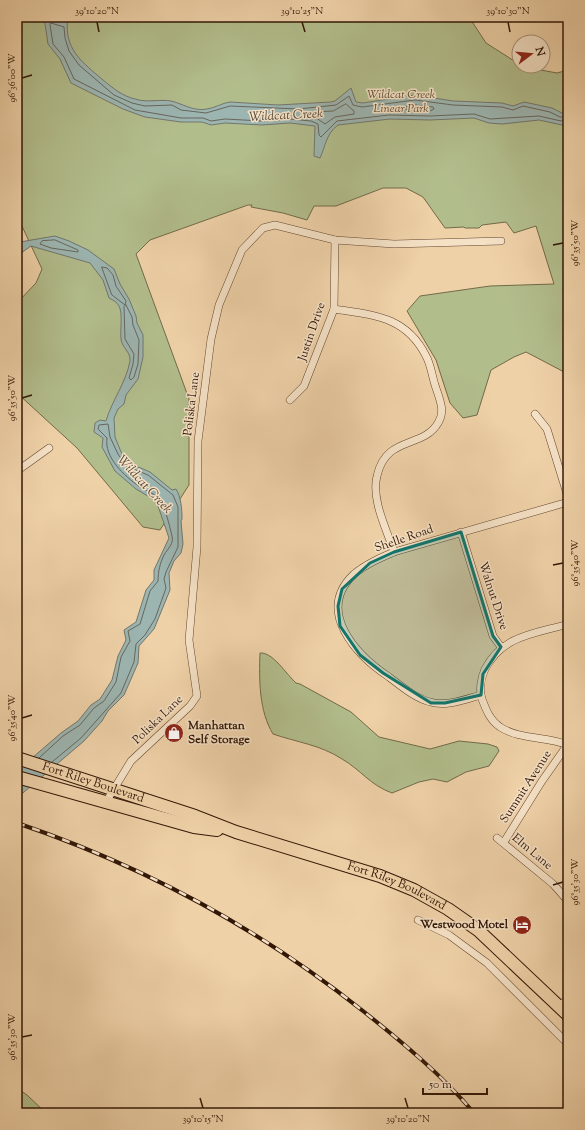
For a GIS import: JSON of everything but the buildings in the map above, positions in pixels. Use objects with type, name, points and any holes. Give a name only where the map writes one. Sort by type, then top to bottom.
[{"type":"highway","name":"Fort Riley Boulevard","points":[[17,758],[195,816],[236,832],[380,876],[414,890],[448,909],[478,930],[565,1007]]},
{"type":"highway","name":"Fort Riley Boulevard","points":[[17,777],[194,827],[236,832]]},
{"type":"street","name":"Poliska Lane","points":[[106,802],[131,760],[190,706],[197,696],[189,640],[197,547],[198,441],[211,340],[220,305],[242,250],[263,228],[275,225],[335,240],[394,244],[501,241]]},
{"type":"street","name":"Justin Drive","points":[[290,400],[304,386],[334,309],[335,240]]},
{"type":"street","points":[[334,309],[372,314],[392,320],[408,333],[427,357],[442,408],[438,424],[430,433],[402,444],[389,453],[381,463],[376,477],[377,500],[394,552]]},
{"type":"street","points":[[535,414],[547,429],[568,497]]},
{"type":"street","points":[[17,471],[49,448]]},
{"type":"street","name":"Shelle Road","points":[[481,695],[445,703],[431,703],[418,697],[382,673],[360,654],[340,626],[338,606],[342,589],[354,575],[370,563],[394,552],[568,502]]},
{"type":"street","name":"Walnut Drive","points":[[461,532],[493,636],[502,647],[490,661],[483,674],[481,695],[490,718],[500,727],[512,733],[568,744]]},
{"type":"street","points":[[502,647],[516,639],[568,624]]},
{"type":"street","name":"Summit Avenue","points":[[504,842],[568,744]]},
{"type":"street","name":"Elm Lane","points":[[497,838],[504,842],[552,884],[568,901]]},
{"type":"street","name":"Fort Riley Boulevard","points":[[418,920],[449,935],[487,963],[568,1044]]},
{"type":"highlighted area","points":[[461,532],[493,636],[501,647],[483,674],[481,695],[445,703],[431,703],[383,673],[360,655],[340,626],[338,606],[342,589],[370,563],[394,552]]},
{"type":"green space","name":"Wildcat Creek Linear Park","points":[[17,17],[469,17],[486,43],[511,59],[511,74],[551,74],[551,72],[557,73],[568,70],[568,374],[526,352],[514,357],[491,370],[477,415],[463,418],[450,403],[436,360],[407,311],[420,296],[490,286],[554,284],[536,226],[514,233],[506,222],[482,225],[479,228],[445,228],[423,197],[406,188],[383,188],[336,206],[314,206],[307,220],[248,205],[150,240],[136,254],[189,399],[189,485],[160,530],[143,527],[77,448],[17,393],[17,303],[36,283],[42,269],[21,224],[17,221]]},
{"type":"green space","points":[[260,653],[270,656],[296,683],[351,712],[379,737],[430,749],[459,741],[488,744],[497,747],[499,751],[489,766],[466,772],[447,782],[433,779],[419,782],[392,793],[384,790],[349,763],[334,754],[317,747],[273,734],[268,725],[262,705]]},
{"type":"green space","points":[[17,1088],[27,1095],[46,1113],[17,1113]]},
{"type":"water","name":"Wildcat Creek","points":[[44,17],[53,17],[57,21],[61,22],[63,17],[68,17],[68,38],[71,46],[81,61],[103,80],[130,98],[148,101],[171,101],[202,110],[230,102],[278,105],[331,102],[335,101],[351,88],[356,102],[363,103],[415,95],[453,101],[502,103],[513,106],[524,102],[552,108],[562,113],[568,113],[568,124],[562,125],[539,120],[502,124],[489,123],[474,118],[430,120],[390,119],[338,125],[331,132],[320,158],[314,156],[315,126],[290,123],[262,125],[225,123],[211,125],[202,122],[181,122],[145,117],[123,109],[71,83],[60,59],[48,44]]},
{"type":"water","name":"Wildcat Creek","points":[[55,236],[88,250],[114,269],[120,284],[129,299],[136,316],[137,323],[143,335],[143,357],[138,379],[126,395],[124,404],[118,409],[114,418],[115,437],[121,452],[129,463],[150,472],[172,490],[176,489],[181,507],[183,544],[181,553],[174,561],[169,573],[170,590],[154,629],[139,646],[138,663],[124,695],[108,711],[102,721],[84,741],[17,798],[17,771],[61,733],[78,721],[91,705],[100,699],[112,680],[118,656],[126,640],[124,630],[136,622],[146,590],[154,580],[154,570],[169,538],[158,506],[153,499],[136,489],[115,471],[102,447],[103,438],[94,432],[95,423],[100,420],[106,421],[125,377],[130,361],[129,355],[121,339],[121,313],[119,306],[116,302],[109,298],[103,280],[90,263],[31,246],[17,256],[17,244],[20,242]]},
{"type":"railway","points":[[17,823],[64,840],[154,879],[198,902],[282,952],[363,1011],[421,1059],[449,1085],[474,1113]]},
{"type":"place","name":"Manhattan Self Storage","points":[[174,733]]},
{"type":"place","name":"Westwood Motel","points":[[522,925]]}]
